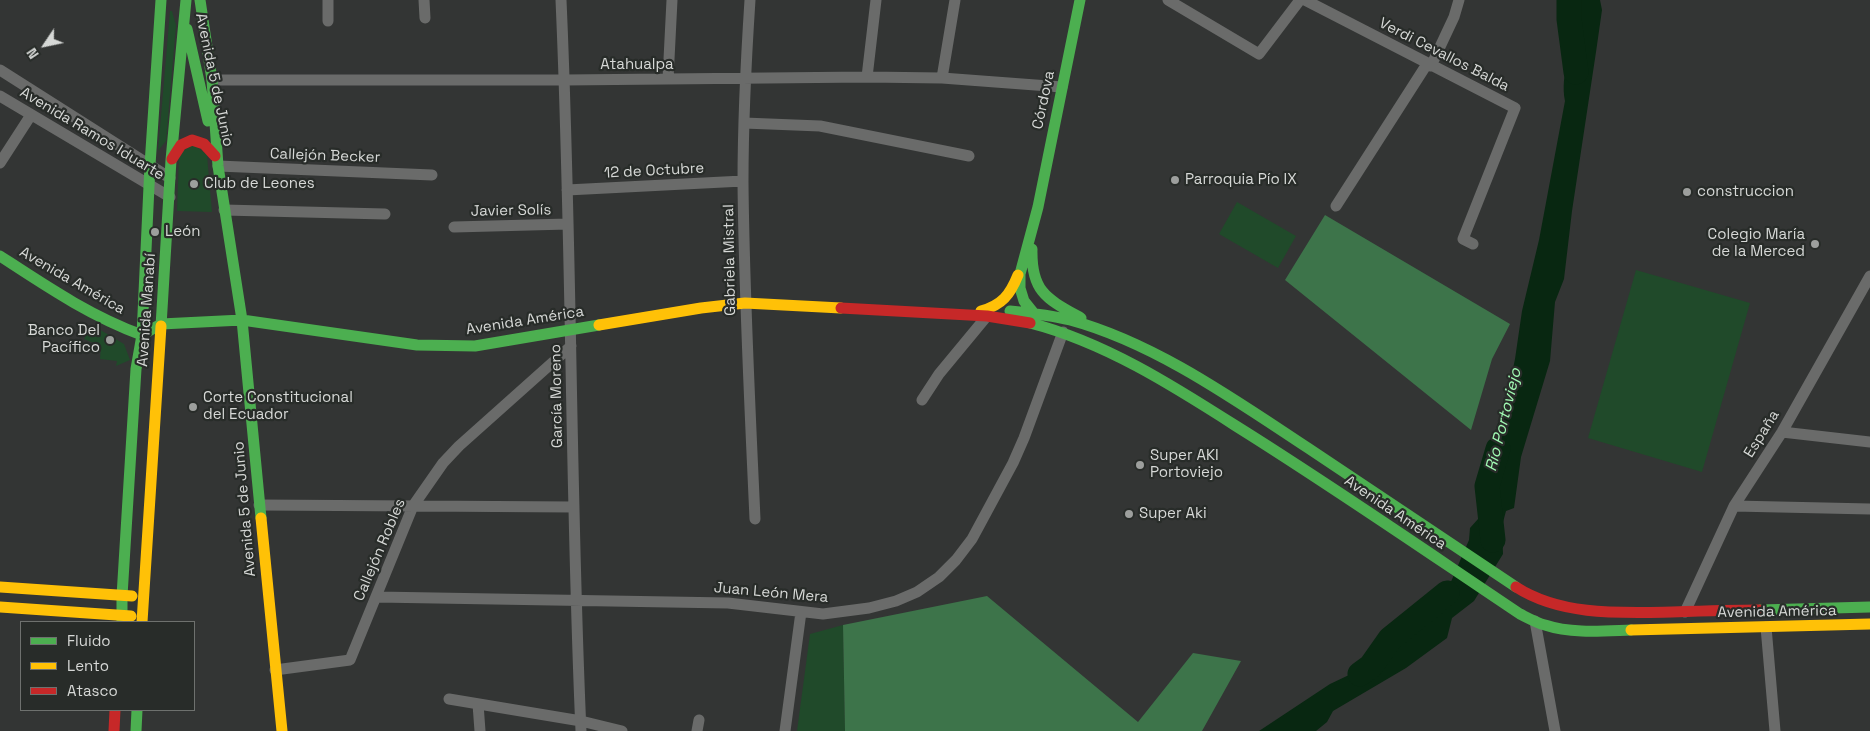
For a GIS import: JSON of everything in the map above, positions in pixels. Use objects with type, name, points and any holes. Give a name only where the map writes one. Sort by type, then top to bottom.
[{"type":"street","name":"Avenida Manabí","points":[[122,619],[136,369],[142,335],[150,165],[161,0]]},
{"type":"street","name":"Avenida 5 de Junio","points":[[180,0],[217,161]]},
{"type":"street","name":"Avenida Manabí","points":[[142,619],[171,160],[186,0]]},
{"type":"street","name":"Avenida 5 de Junio","points":[[200,0],[212,80],[217,161],[242,320],[279,730]]},
{"type":"street","points":[[328,0],[328,21]]},
{"type":"street","points":[[424,0],[425,18]]},
{"type":"street","name":"García Moreno","points":[[561,0],[572,329],[576,600],[581,726]]},
{"type":"street","points":[[668,79],[672,0]]},
{"type":"street","name":"Gabriela Mistral","points":[[750,0],[745,79],[743,182],[754,519]]},
{"type":"street","points":[[867,77],[876,0]]},
{"type":"street","points":[[942,78],[955,0]]},
{"type":"street","name":"Córdova","points":[[1063,332],[1032,312],[1024,302],[1020,288],[1020,274],[1038,207],[1080,0]]},
{"type":"street","points":[[1168,0],[1260,54],[1300,0]]},
{"type":"street","name":"Verdi Cevallos Balda","points":[[1305,0],[1515,108],[1463,239],[1473,244]]},
{"type":"street","points":[[1336,206],[1429,65],[1454,17],[1459,0]]},
{"type":"street","name":"Avenida Ramos Iduarte","points":[[0,70],[170,178]]},
{"type":"street","name":"Atahualpa","points":[[212,80],[565,80],[867,77],[942,78],[1062,86]]},
{"type":"street","name":"Avenida Ramos Iduarte","points":[[0,96],[170,197]]},
{"type":"street","points":[[0,163],[31,115]]},
{"type":"street","points":[[744,123],[820,126],[969,156]]},
{"type":"street","points":[[171,160],[178,147],[183,143],[194,140],[208,146],[217,161]]},
{"type":"street","name":"Callejón Becker","points":[[217,161],[432,175]]},
{"type":"street","name":"12 de Octubre","points":[[567,190],[743,182]]},
{"type":"street","name":"Córdova","points":[[1038,207],[1032,260],[1033,275],[1040,291],[1048,298],[1115,336]]},
{"type":"street","points":[[224,210],[385,214]]},
{"type":"street","name":"Javier Solís","points":[[454,227],[568,224]]},
{"type":"street","points":[[922,400],[984,314],[999,305],[1010,294],[1026,249]]},
{"type":"street","name":"Avenida América","points":[[0,256],[88,311],[113,324],[142,335],[161,324],[242,320],[417,346],[437,347],[498,343],[708,307],[746,303],[984,314],[1032,312],[1076,321],[1115,336],[1165,360],[1308,448],[1527,594],[1552,604],[1591,611],[1629,613],[1870,608]]},
{"type":"street","name":"España","points":[[1685,612],[1734,506],[1782,432],[1870,276]]},
{"type":"street","name":"Avenida América","points":[[984,314],[1022,321],[1063,332],[1131,364],[1187,395],[1296,464],[1520,614],[1535,621],[1557,628],[1587,631],[1870,624]]},
{"type":"street","name":"Juan León Mera","points":[[377,597],[728,603],[823,614],[844,612],[896,601],[928,585],[956,560],[972,539],[1013,463],[1024,438],[1063,332]]},
{"type":"street","name":"Callejón Robles","points":[[275,670],[350,660],[413,506],[442,463],[458,446],[571,346]]},
{"type":"street","points":[[1782,432],[1870,442]]},
{"type":"street","points":[[259,505],[574,507]]},
{"type":"street","points":[[1734,506],[1870,509]]},
{"type":"street","points":[[0,588],[143,596]]},
{"type":"street","points":[[0,607],[122,619],[142,619]]},
{"type":"street","points":[[785,731],[801,612]]},
{"type":"street","points":[[1535,621],[1555,731]]},
{"type":"street","points":[[1766,627],[1775,731]]},
{"type":"street","points":[[448,699],[581,726],[622,731]]},
{"type":"street","points":[[478,704],[480,731]]},
{"type":"street","points":[[114,731],[115,711]]},
{"type":"street","points":[[136,731],[137,711]]},
{"type":"shaded area","points":[[170,11],[172,11],[176,25],[166,141],[158,151]]},
{"type":"shaded area","points":[[194,144],[207,155],[212,212],[177,211],[179,157],[181,152]]},
{"type":"shaded area","points":[[1237,202],[1296,236],[1278,268],[1219,234]]},
{"type":"shaded area","points":[[1325,215],[1510,324],[1492,359],[1471,430],[1285,280]]},
{"type":"shaded area","points":[[1636,270],[1750,303],[1702,472],[1588,438]]},
{"type":"shaded area","points":[[92,325],[124,344],[130,360],[116,366],[117,361],[100,359],[101,346],[84,339]]},
{"type":"shaded area","points":[[987,596],[1138,722],[1193,653],[1241,661],[1202,731],[845,731],[843,625]]},
{"type":"shaded area","points":[[843,625],[845,731],[797,731],[810,634]]},
{"type":"water","points":[[1573,0],[1600,0],[1602,10],[1572,211],[1564,279],[1555,302],[1550,361],[1521,457],[1514,508],[1506,511],[1502,526],[1503,554],[1474,601],[1452,618],[1447,638],[1406,668],[1333,711],[1327,722],[1316,731],[1259,731],[1330,684],[1349,675],[1367,659],[1418,623],[1427,604],[1450,584],[1469,540],[1470,528],[1485,514],[1493,500],[1492,487],[1482,468],[1507,398],[1522,311],[1539,240],[1565,101],[1565,72],[1574,34],[1575,15]]},
{"type":"waterway","name":"Río Portoviejo","points":[[1569,0],[1569,19],[1576,72]]},
{"type":"waterway","name":"Río Portoviejo","points":[[1493,540],[1487,486],[1498,449]]},
{"type":"waterway","name":"Río Portoviejo","points":[[1360,674],[1371,666],[1390,639],[1447,593]]},
{"type":"traffic: fast","points":[[122,621],[136,369],[142,335],[150,165],[161,0]]},
{"type":"traffic: fast","points":[[161,326],[171,160],[186,0]]},
{"type":"traffic: fast","points":[[200,0],[212,80],[218,166],[242,320],[261,518]]},
{"type":"traffic: fast","points":[[1036,316],[1024,301],[1020,288],[1020,274],[1038,207],[1080,0]]},
{"type":"traffic: fast","points":[[187,29],[208,121]]},
{"type":"traffic: fast","points":[[1032,249],[1032,264],[1038,285],[1050,299],[1081,318]]},
{"type":"traffic: fast","points":[[0,256],[86,310],[142,335],[161,324],[242,320],[417,345],[475,346],[599,325]]},
{"type":"traffic: fast","points":[[1010,311],[1048,315],[1070,320],[1102,330],[1163,358],[1223,392],[1516,587]]},
{"type":"traffic: fast","points":[[1030,323],[1084,341],[1162,380],[1308,472],[1520,614],[1542,624],[1566,630],[1631,630]]},
{"type":"traffic: fast","points":[[1760,610],[1870,607]]},
{"type":"traffic: fast","points":[[136,731],[137,711]]},
{"type":"traffic: slow","points":[[981,311],[1000,302],[1008,294],[1018,275]]},
{"type":"traffic: slow","points":[[599,325],[701,308],[745,303],[841,308]]},
{"type":"traffic: slow","points":[[142,621],[161,326]]},
{"type":"traffic: slow","points":[[261,518],[282,731]]},
{"type":"traffic: slow","points":[[0,587],[132,596]]},
{"type":"traffic: slow","points":[[0,607],[131,616]]},
{"type":"traffic: slow","points":[[1631,630],[1870,624]]},
{"type":"traffic: jam","points":[[172,159],[181,145],[192,140],[204,144],[215,156]]},
{"type":"traffic: jam","points":[[841,308],[987,316],[1030,323]]},
{"type":"traffic: jam","points":[[1516,587],[1552,603],[1591,611],[1632,613],[1760,610]]},
{"type":"traffic: jam","points":[[114,731],[115,711]]},
{"type":"place","name":"Parroquia Pío IX","points":[[1175,180]]},
{"type":"place","name":"Club de Leones","points":[[194,184]]},
{"type":"place","name":"construccion","points":[[1687,192]]},
{"type":"place","name":"León","points":[[155,232]]},
{"type":"place","name":"Colegio María de la Merced","points":[[1815,244]]},
{"type":"place","name":"Banco Del Pacífico","points":[[110,340]]},
{"type":"place","name":"Corte Constitucional del Ecuador","points":[[193,407]]},
{"type":"place","name":"Super AKI Portoviejo","points":[[1140,465]]},
{"type":"place","name":"Super Aki","points":[[1129,514]]}]
